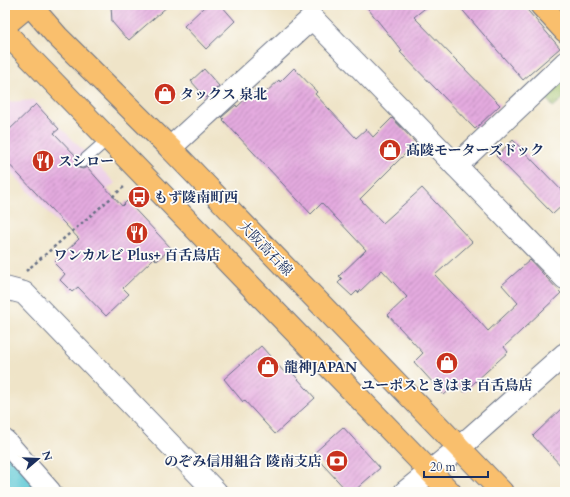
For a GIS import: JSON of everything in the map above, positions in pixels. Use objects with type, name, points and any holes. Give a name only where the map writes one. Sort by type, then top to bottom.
[{"type":"main road","points":[[5,25],[29,5]]},
{"type":"main road","name":"大阪高石線","points":[[29,5],[57,36],[170,148],[502,492]]},
{"type":"main road","points":[[541,5],[565,31]]},
{"type":"main road","points":[[5,32],[450,492]]},
{"type":"street","points":[[170,148],[312,18],[565,278]]},
{"type":"street","points":[[456,166],[565,63]]},
{"type":"street","points":[[13,281],[216,492]]},
{"type":"street","points":[[405,492],[459,448],[565,354]]},
{"type":"street","points":[[5,441],[50,492]]},
{"type":"lane","points":[[82,162],[108,139]]},
{"type":"path","points":[[13,281],[127,184]]},
{"type":"shaded area","name":"スシロー","points":[[34,100],[115,183],[62,228],[5,165],[5,102]]},
{"type":"green space","points":[[565,77],[565,97],[553,107],[544,95]]},
{"type":"building","points":[[111,5],[169,5],[129,40],[112,22]]},
{"type":"building","points":[[206,5],[221,5],[235,21],[206,49],[184,26]]},
{"type":"building","points":[[365,5],[429,5],[414,17],[500,105],[475,129],[400,52],[402,51]]},
{"type":"building","points":[[458,5],[523,5],[560,48],[523,80]]},
{"type":"building","points":[[294,68],[317,92],[315,94],[356,138],[366,129],[373,137],[392,118],[416,143],[360,199],[383,223],[422,188],[472,242],[435,275],[488,331],[518,303],[502,285],[530,260],[561,293],[504,347],[508,352],[464,392],[456,384],[444,395],[414,362],[423,353],[388,315],[407,297],[382,270],[358,293],[357,291],[352,296],[338,283],[342,279],[339,276],[366,250],[322,203],[311,214],[223,120],[224,119],[222,117],[236,105],[237,107],[256,89],[262,96],[279,80],[280,82]]},
{"type":"building","points":[[204,69],[219,86],[206,98],[191,81]]},
{"type":"building","points":[[36,104],[59,129],[54,133],[77,157],[75,163],[77,167],[83,169],[87,167],[122,206],[127,201],[171,248],[157,261],[154,258],[123,288],[129,294],[106,316],[78,287],[72,292],[60,280],[65,274],[54,263],[79,239],[5,160],[5,134]]},
{"type":"building","points":[[513,140],[565,194],[565,203],[553,214],[496,156]]},
{"type":"building","points":[[261,346],[285,373],[289,369],[315,398],[275,434],[244,400],[243,402],[224,379]]},
{"type":"building","points":[[565,405],[565,470],[533,436]]},
{"type":"building","points":[[343,427],[380,468],[353,492],[348,492],[313,454]]},
{"type":"waterway","points":[[5,467],[25,492]]},
{"type":"place","name":"タックス 泉北","points":[[165,94]]},
{"type":"place","name":"髙陵モーターズドック","points":[[390,150]]},
{"type":"place","name":"スシロー","points":[[43,161]]},
{"type":"place","name":"もず陵南町西","points":[[139,197]]},
{"type":"place","name":"ワンカルビ Plus+ 百舌鳥店","points":[[137,233]]},
{"type":"place","name":"ユーポスときはま 百舌鳥店","points":[[447,363]]},
{"type":"place","name":"龍神JAPAN","points":[[268,367]]},
{"type":"place","name":"のぞみ信用組合 陵南支店","points":[[337,461]]}]
